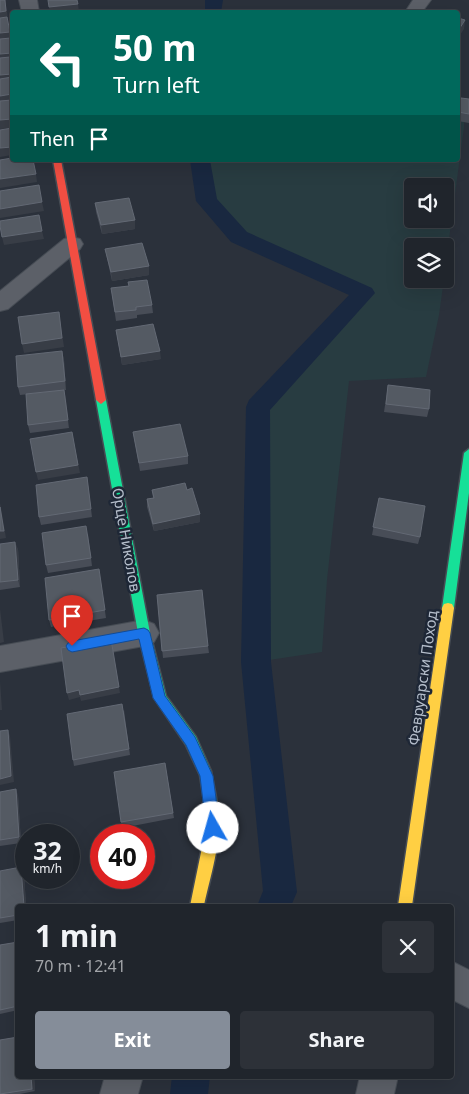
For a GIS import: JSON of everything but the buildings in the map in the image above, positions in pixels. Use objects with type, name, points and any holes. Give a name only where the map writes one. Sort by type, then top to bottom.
[{"type":"street","name":"Орце Николов","points":[[57,162],[144,633],[160,698],[190,741],[206,776],[213,828],[196,904]]},
{"type":"street","points":[[0,304],[72,244]]},
{"type":"street","name":"Февруарски Поход","points":[[405,904],[439,678],[469,453]]},
{"type":"street","points":[[0,659],[144,633]]},
{"type":"street","points":[[454,981],[469,990]]},
{"type":"street","points":[[119,1094],[123,1079]]},
{"type":"street","points":[[375,1094],[378,1079]]},
{"type":"green space","points":[[460,102],[464,104],[464,127],[460,157]]},
{"type":"green space","points":[[197,162],[459,162],[454,202],[454,178],[404,178],[404,228],[450,228],[449,238],[404,238],[404,288],[443,288],[439,315],[426,377],[349,381],[327,580],[322,652],[256,662],[252,413],[364,293],[239,237],[207,201]]},
{"type":"waterway","points":[[213,10],[214,0]]},
{"type":"waterway","points":[[200,162],[207,201],[239,237],[364,293],[258,407],[256,662],[280,892],[275,904]]},
{"type":"waterway","points":[[189,1094],[191,1079]]},
{"type":"traffic: fast","points":[[101,400],[144,633],[160,698],[191,741],[206,775],[210,803]]},
{"type":"traffic: fast","points":[[448,608],[469,453]]},
{"type":"traffic: slow","points":[[405,904],[448,608]]},
{"type":"traffic: slow","points":[[197,904],[213,828],[210,803]]},
{"type":"traffic: jam","points":[[57,162],[101,400]]},
{"type":"route","points":[[72,646],[144,633],[160,698],[190,741],[206,776],[213,828]]}]
